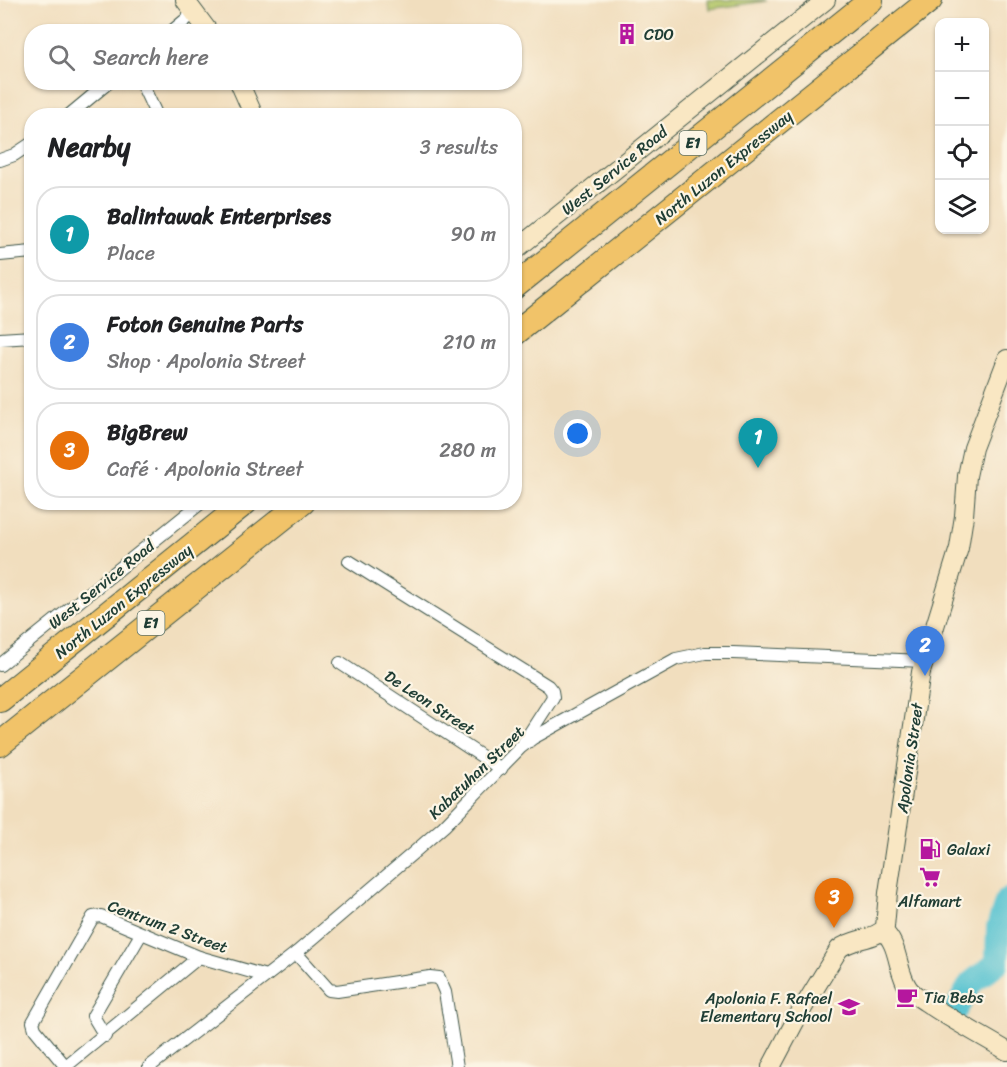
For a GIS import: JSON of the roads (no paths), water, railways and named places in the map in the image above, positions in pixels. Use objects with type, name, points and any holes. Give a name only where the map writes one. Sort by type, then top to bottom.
[{"type":"highway","name":"E1","points":[[522,281],[872,0]]},
{"type":"highway","name":"North Luzon Expressway","points":[[522,328],[930,0]]},
{"type":"highway","name":"North Luzon Expressway","points":[[0,700],[236,510]]},
{"type":"highway","name":"E1","points":[[0,744],[293,510]]},
{"type":"main road","name":"West Service Road","points":[[522,245],[826,0]]},
{"type":"main road","points":[[190,6],[203,24]]},
{"type":"main road","points":[[243,90],[250,108]]},
{"type":"main road","name":"Apolonia Street","points":[[883,931],[887,921],[888,893],[924,661],[959,548],[967,476],[973,448],[1005,370]]},
{"type":"main road","points":[[771,1067],[798,1016],[839,949],[846,943],[883,931],[890,936],[902,977],[910,991],[955,1021],[1007,1051]]},
{"type":"street","points":[[177,24],[190,6]]},
{"type":"street","points":[[78,108],[99,90]]},
{"type":"street","points":[[145,90],[153,108]]},
{"type":"street","points":[[0,160],[24,148]]},
{"type":"street","points":[[0,255],[24,253]]},
{"type":"street","points":[[0,339],[24,338]]},
{"type":"street","name":"West Service Road","points":[[0,665],[192,510]]},
{"type":"street","points":[[349,561],[548,686],[553,697],[520,748]]},
{"type":"street","name":"Kabatuhan Street","points":[[149,1067],[296,953],[444,826],[520,748],[568,718],[676,659],[690,655],[733,652],[924,661]]},
{"type":"street","name":"De Leon Street","points":[[340,663],[501,769]]},
{"type":"street","name":"Centrum 2 Street","points":[[66,1067],[35,1029],[33,1022],[93,917],[100,916],[199,957],[266,976]]},
{"type":"street","points":[[105,1036],[93,1016],[141,934]]},
{"type":"street","points":[[296,953],[329,990],[337,991],[430,977],[439,978],[445,992],[457,1067]]},
{"type":"street","points":[[66,1067],[199,957]]},
{"type":"waterway","points":[[954,1013],[971,983],[997,963],[998,928],[1007,900]]},
{"type":"place","name":"CDO","points":[[627,34]]},
{"type":"place","name":"Balintawak Enterprises","points":[[758,468]]},
{"type":"place","name":"Foton Genuine Parts","points":[[925,676]]},
{"type":"place","name":"Galaxi","points":[[930,849]]},
{"type":"place","name":"Alfamart","points":[[930,877]]},
{"type":"place","name":"BigBrew","points":[[834,928]]},
{"type":"place","name":"Tia Bebs","points":[[907,997]]},
{"type":"place","name":"Apolonia F. Rafael Elementary School","points":[[849,1007]]}]
